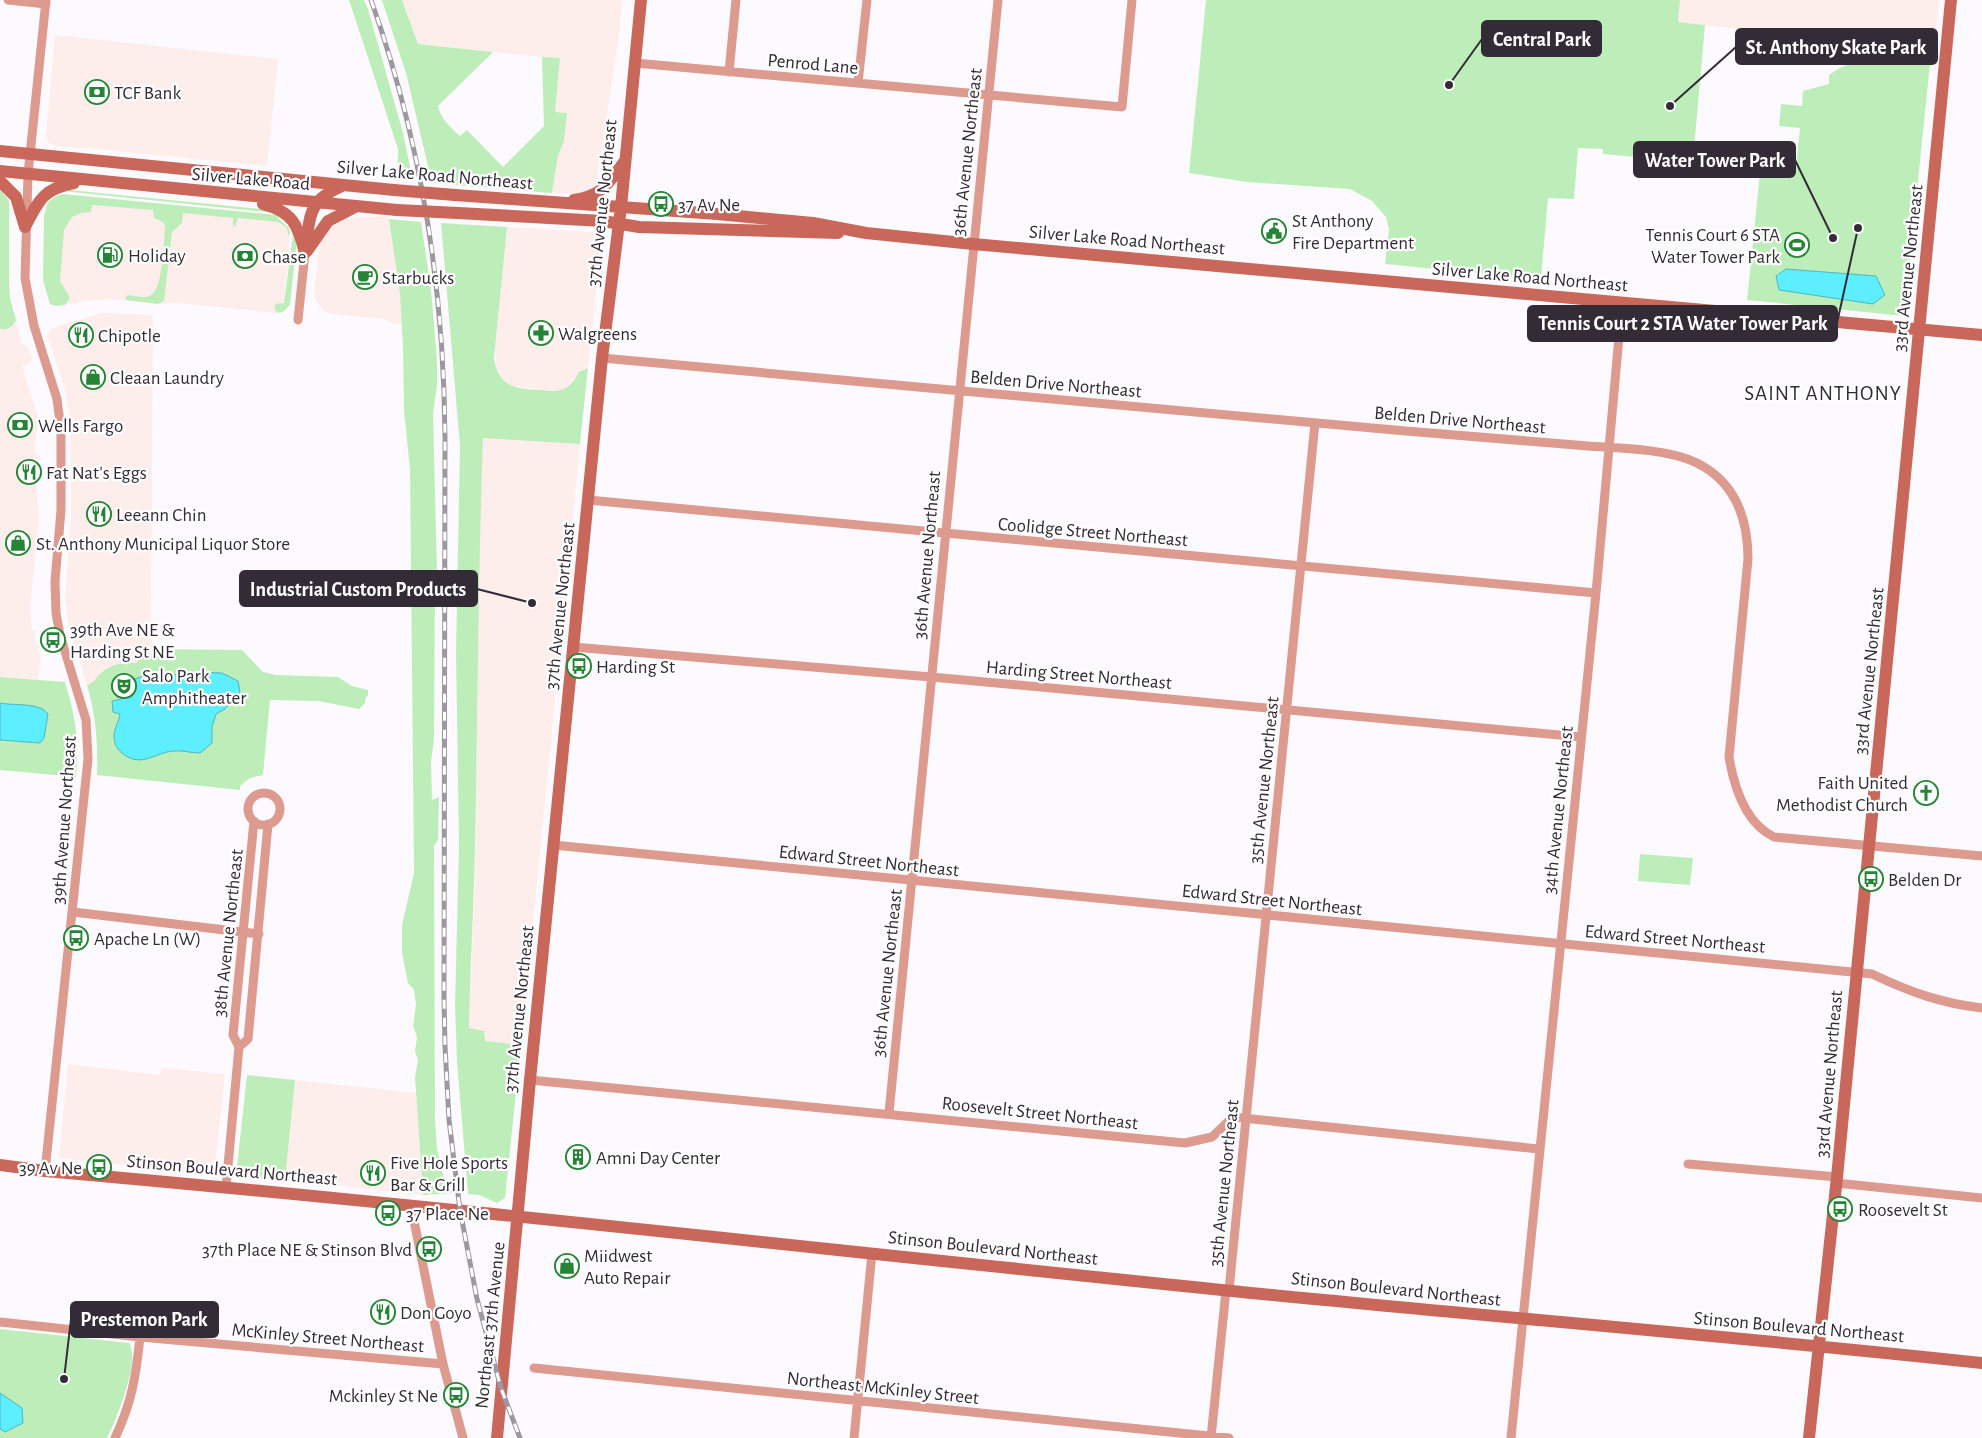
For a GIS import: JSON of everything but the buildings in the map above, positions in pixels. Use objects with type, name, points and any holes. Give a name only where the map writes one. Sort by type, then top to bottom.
[{"type":"street","points":[[8,0],[46,2]]},
{"type":"street","name":"37th Avenue Northeast","points":[[518,1216],[602,358],[621,207],[641,0]]},
{"type":"street","points":[[729,72],[736,0]]},
{"type":"street","points":[[858,84],[866,0]]},
{"type":"street","name":"36th Avenue Northeast","points":[[888,1113],[998,0]]},
{"type":"street","name":"Penrod Lane","points":[[635,63],[1122,107],[1132,0]]},
{"type":"street","name":"33rd Avenue Northeast","points":[[1809,1438],[1837,1180],[1951,0]]},
{"type":"street","name":"39th Avenue Northeast","points":[[45,1171],[73,912],[88,747],[82,705],[60,635],[56,613],[55,581],[61,527],[61,430],[57,399],[37,335],[25,278],[28,174],[46,2]]},
{"type":"street","name":"Silver Lake Road Northeast","points":[[0,151],[394,190],[803,222],[866,233],[973,244],[1982,335]]},
{"type":"street","points":[[559,203],[589,197],[598,193],[626,160]]},
{"type":"street","name":"Silver Lake Road","points":[[0,171],[357,207],[603,221],[619,224]]},
{"type":"street","points":[[25,227],[38,201],[46,192],[58,186],[85,180]]},
{"type":"street","points":[[0,181],[16,197],[25,227]]},
{"type":"street","points":[[298,320],[310,217],[325,193],[344,185]]},
{"type":"street","points":[[232,195],[278,208],[288,215],[299,230],[305,253]]},
{"type":"street","points":[[305,253],[324,224],[331,218],[357,207]]},
{"type":"street","name":"Silver Lake Road Northeast","points":[[619,224],[639,228],[813,234],[866,233]]},
{"type":"street","name":"34th Avenue Northeast","points":[[1511,1438],[1596,592],[1622,303]]},
{"type":"street","name":"Belden Drive Northeast","points":[[602,358],[1315,423],[1609,447],[1679,456],[1697,463],[1713,474],[1727,488],[1737,503],[1745,522],[1748,540],[1748,559],[1729,758],[1732,775],[1753,821],[1762,831],[1774,836],[1982,856]]},
{"type":"street","name":"35th Avenue Northeast","points":[[1211,1437],[1246,1120],[1315,423]]},
{"type":"street","name":"Coolidge Street Northeast","points":[[588,500],[1596,592]]},
{"type":"street","name":"Harding Street Northeast","points":[[573,647],[931,677],[1581,737]]},
{"type":"street","name":"38th Avenue Northeast","points":[[226,1187],[240,1047],[233,1036],[254,821],[250,816],[249,805],[256,795],[266,792],[277,798],[280,810],[279,816],[268,824],[248,1039],[240,1047]]},
{"type":"street","points":[[254,821],[259,824],[268,824]]},
{"type":"street","name":"Edward Street Northeast","points":[[553,845],[1857,972],[1872,974],[1945,1003],[1982,1008]]},
{"type":"street","points":[[73,912],[259,934]]},
{"type":"street","name":"Roosevelt Street Northeast","points":[[530,1080],[1185,1143],[1212,1137],[1233,1117],[1246,1120],[1539,1149]]},
{"type":"street","points":[[1688,1164],[1982,1198]]},
{"type":"street","name":"Stinson Boulevard Northeast","points":[[0,1165],[45,1171],[518,1216],[1227,1290],[1982,1363]]},
{"type":"street","points":[[411,1206],[443,1364],[463,1438]]},
{"type":"street","name":"Northeast 37th Avenue","points":[[497,1438],[518,1216]]},
{"type":"street","points":[[854,1438],[872,1253]]},
{"type":"street","name":"McKinley Street Northeast","points":[[0,1322],[140,1337],[443,1364]]},
{"type":"street","points":[[115,1438],[129,1405],[136,1376],[140,1337]]},
{"type":"street","name":"Northeast McKinley Street","points":[[534,1368],[1229,1438]]},
{"type":"shaded area","points":[[402,0],[622,0],[619,36],[596,184],[587,191],[576,194],[552,193],[558,156],[564,141],[567,113],[555,112],[560,59],[418,44]]},
{"type":"shaded area","points":[[1680,0],[1939,0],[1934,51],[1678,22]]},
{"type":"shaded area","points":[[55,35],[278,59],[267,166],[88,148],[59,147],[51,144],[47,141],[46,135]]},
{"type":"shaded area","points":[[0,188],[9,198],[10,202],[8,266],[10,298],[22,345],[27,346],[32,359],[30,363],[22,366],[38,417],[34,454],[39,455],[36,482],[39,519],[30,608],[32,630],[35,631],[41,657],[38,680],[0,677]]},
{"type":"shaded area","points":[[58,195],[279,216],[278,218],[286,225],[290,232],[284,304],[275,304],[275,311],[278,313],[177,303],[158,304],[111,299],[61,306],[50,305],[43,280],[44,216],[48,202]]},
{"type":"shaded area","points":[[389,216],[400,294],[402,324],[394,324],[386,319],[332,314],[324,311],[316,301],[314,292],[323,233],[342,218]]},
{"type":"shaded area","points":[[507,227],[593,232],[601,243],[588,368],[579,372],[573,383],[561,390],[554,391],[512,386],[499,377],[496,369],[495,347]]},
{"type":"shaded area","points":[[101,313],[153,315],[151,636],[156,654],[141,657],[136,663],[125,663],[106,668],[92,684],[87,685],[68,624],[65,598],[71,518],[70,420],[65,390],[47,334],[52,328]]},
{"type":"shaded area","points":[[483,437],[580,444],[521,1045],[484,1041],[484,1031],[469,1028],[475,881],[478,572]]},
{"type":"shaded area","points":[[68,1064],[160,1075],[162,1068],[225,1074],[214,1174],[59,1158]]},
{"type":"shaded area","points":[[295,1080],[416,1093],[423,1195],[285,1180]]},
{"type":"green space","points":[[349,0],[364,0],[368,9],[403,133],[413,181],[397,179],[398,149]]},
{"type":"green space","points":[[382,0],[402,0],[418,44],[493,52],[438,106],[444,119],[460,136],[467,130],[503,167],[544,126],[542,57],[560,58],[555,112],[567,113],[564,141],[558,156],[552,193],[432,183],[406,73]]},
{"type":"green space","points":[[1206,0],[1680,0],[1678,22],[1705,25],[1694,149],[1649,145],[1647,158],[1603,154],[1603,149],[1578,148],[1574,199],[1548,198],[1541,278],[1385,264],[1389,229],[1386,217],[1372,201],[1350,189],[1247,182],[1189,173]]},
{"type":"green space","points":[[1880,56],[1921,61],[1930,64],[1904,316],[1747,300],[1760,173],[1795,176],[1800,128],[1779,126],[1781,104],[1802,106],[1803,91],[1829,84],[1829,75],[1840,68],[1860,60]]},
{"type":"green space","points":[[0,189],[9,201],[9,283],[10,298],[16,320],[10,328],[5,329],[0,329]]},
{"type":"green space","points":[[69,190],[261,209],[276,213],[62,191]]},
{"type":"green space","points":[[63,194],[277,215],[289,228],[290,235],[287,228],[278,222],[238,218],[235,227],[233,225],[233,218],[183,213],[182,223],[172,232],[164,301],[158,304],[127,300],[125,298],[128,295],[146,297],[155,291],[162,263],[165,225],[154,218],[153,210],[92,205],[91,212],[81,213],[72,217],[64,230],[60,281],[69,296],[69,300],[65,305],[56,306],[50,304],[43,280],[44,216],[48,202]]},
{"type":"green space","points":[[282,216],[291,224],[297,239],[290,305],[283,312],[278,313],[275,310],[275,304],[284,303],[293,235],[290,226],[281,218]]},
{"type":"green space","points":[[389,219],[421,222],[431,289],[437,361],[437,386],[433,413],[437,571],[435,582],[434,740],[431,761],[432,800],[439,797],[438,840],[434,846],[435,1119],[437,1149],[443,1174],[446,1185],[453,1193],[423,1195],[415,1077],[418,1060],[415,1051],[417,1037],[413,1026],[416,1005],[414,990],[408,983],[402,953],[402,925],[414,873],[410,469],[404,411],[400,294]]},
{"type":"green space","points":[[441,223],[507,227],[494,358],[501,378],[515,387],[554,391],[566,388],[572,383],[579,372],[588,368],[580,444],[483,438],[469,1028],[484,1031],[485,1041],[521,1045],[505,1198],[497,1203],[479,1195],[468,1194],[457,1061],[455,1005],[459,845],[456,653],[460,446]]},
{"type":"green space","points":[[154,649],[242,650],[263,672],[276,675],[338,677],[352,686],[368,690],[368,696],[365,703],[359,709],[318,701],[270,700],[263,775],[250,778],[240,786],[240,790],[97,775],[96,730],[87,685],[111,667],[126,663],[136,663],[141,657],[156,654]]},
{"type":"green space","points":[[0,677],[65,682],[76,729],[76,777],[0,770]]},
{"type":"green space","points":[[1640,854],[1693,858],[1690,885],[1638,881]]},
{"type":"green space","points":[[247,1075],[295,1080],[285,1180],[236,1176]]},
{"type":"green space","points":[[0,1329],[129,1343],[132,1351],[130,1376],[121,1405],[107,1438],[0,1438]]},
{"type":"water","points":[[1786,269],[1876,276],[1885,295],[1873,304],[1779,290],[1776,276]]},
{"type":"water","points":[[185,672],[222,673],[238,681],[240,692],[225,709],[216,714],[212,727],[212,743],[200,753],[174,751],[142,760],[129,758],[116,746],[114,736],[120,714],[113,712],[112,701],[128,695],[133,688],[135,679],[146,675],[175,675]]},
{"type":"water","points":[[0,703],[33,706],[44,710],[48,714],[44,738],[40,743],[0,740]]},
{"type":"water","points":[[0,1393],[22,1408],[23,1423],[5,1432],[0,1429]]},
{"type":"railway","points":[[371,0],[389,54],[417,162],[435,271],[444,382],[444,999],[449,1120],[460,1210],[477,1299],[501,1388],[520,1438]]},
{"type":"place","name":"Central Park","points":[[1449,85]]},
{"type":"place","name":"TCF Bank","points":[[97,92]]},
{"type":"place","name":"St. Anthony Skate Park","points":[[1670,106]]},
{"type":"place","name":"37 Av Ne","points":[[661,204]]},
{"type":"place","name":"Tennis Court 2 STA Water Tower Park","points":[[1858,228]]},
{"type":"place","name":"St Anthony Fire Department","points":[[1274,231]]},
{"type":"place","name":"Water Tower Park","points":[[1833,238]]},
{"type":"place","name":"Tennis Court 6 STA Water Tower Park","points":[[1797,245]]},
{"type":"place","name":"Holiday","points":[[110,255]]},
{"type":"place","name":"Chase","points":[[245,256]]},
{"type":"place","name":"Starbucks","points":[[365,277]]},
{"type":"place","name":"Walgreens","points":[[541,333]]},
{"type":"place","name":"Chipotle","points":[[81,335]]},
{"type":"place","name":"Cleaan Laundry","points":[[93,377]]},
{"type":"place","name":"Wells Fargo","points":[[20,425]]},
{"type":"place","name":"Fat Nat's Eggs","points":[[29,472]]},
{"type":"place","name":"Leeann Chin","points":[[99,514]]},
{"type":"place","name":"St. Anthony Municipal Liquor Store","points":[[18,543]]},
{"type":"place","name":"Industrial Custom Products","points":[[532,603]]},
{"type":"place","name":"39th Ave NE & Harding St NE","points":[[53,640]]},
{"type":"place","name":"Harding St","points":[[579,666]]},
{"type":"place","name":"Salo Park Amphitheater","points":[[124,686]]},
{"type":"place","name":"Faith United Methodist Church","points":[[1926,793]]},
{"type":"place","name":"Belden Dr","points":[[1871,879]]},
{"type":"place","name":"Apache Ln (W)","points":[[76,938]]},
{"type":"place","name":"Amni Day Center","points":[[578,1157]]},
{"type":"place","name":"39 Av Ne","points":[[99,1167]]},
{"type":"place","name":"Five Hole Sports Bar & Grill","points":[[373,1173]]},
{"type":"place","name":"Roosevelt St","points":[[1840,1209]]},
{"type":"place","name":"37 Place Ne","points":[[388,1213]]},
{"type":"place","name":"37th Place NE & Stinson Blvd","points":[[429,1249]]},
{"type":"place","name":"Miidwest Auto Repair","points":[[567,1266]]},
{"type":"place","name":"Don Goyo","points":[[383,1312]]},
{"type":"place","name":"Prestemon Park","points":[[64,1379]]},
{"type":"place","name":"Mckinley St Ne","points":[[456,1395]]},
{"type":"district","name":"SAINT ANTHONY","points":[[1823,393]]}]
